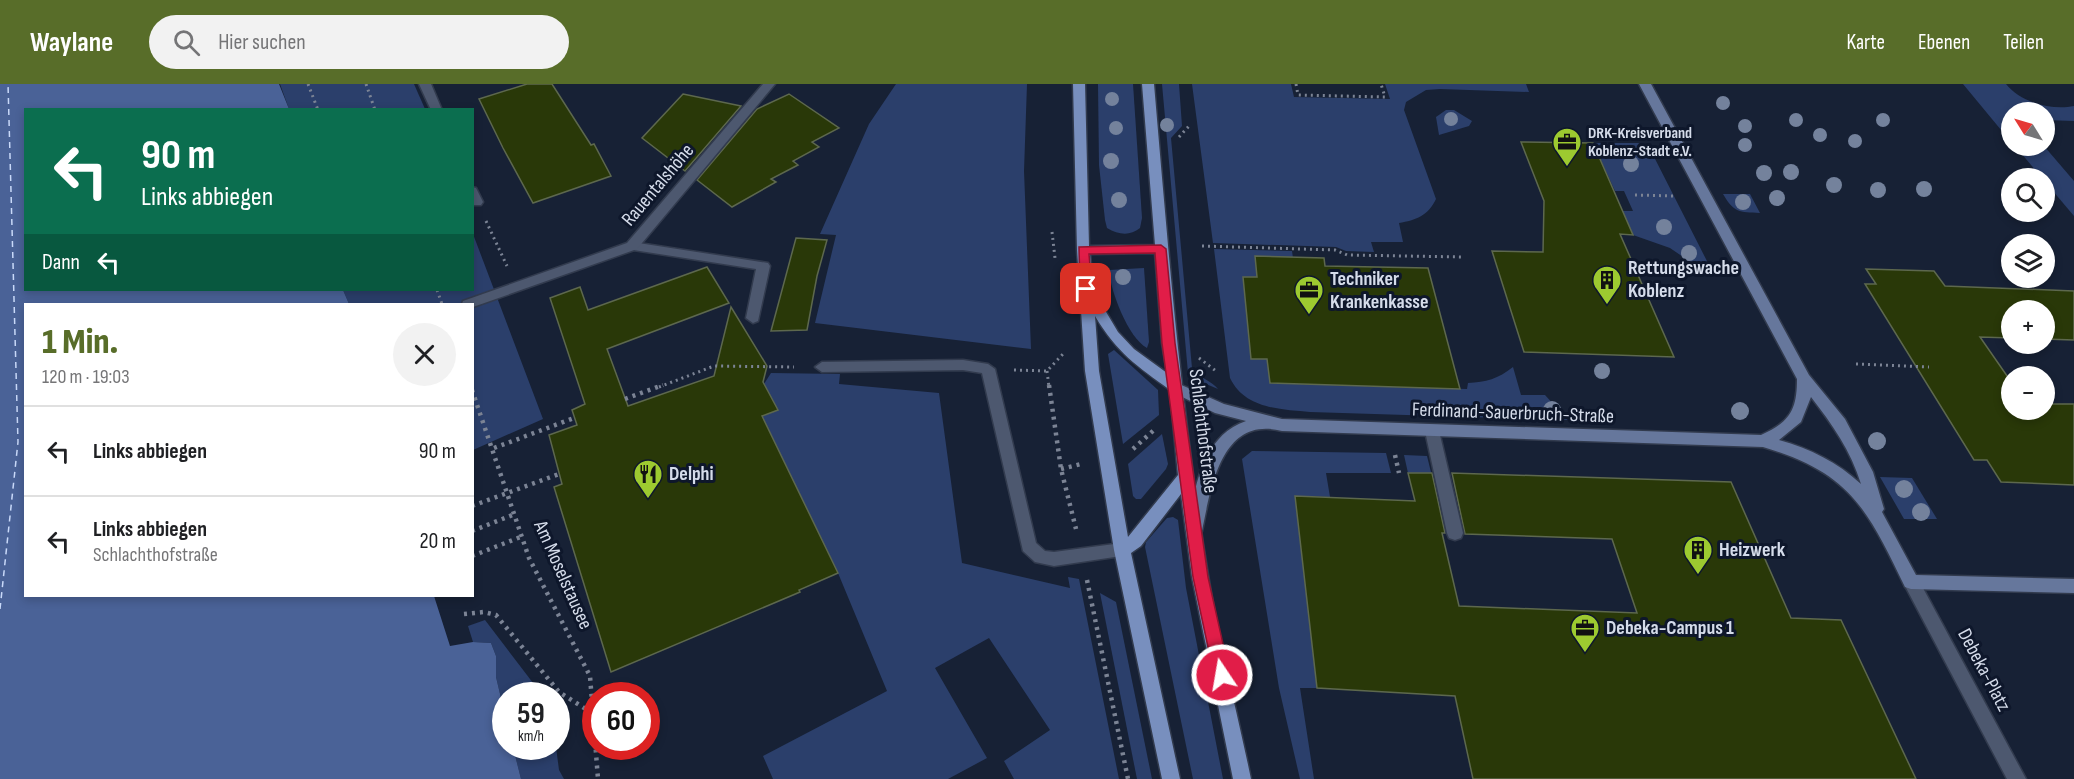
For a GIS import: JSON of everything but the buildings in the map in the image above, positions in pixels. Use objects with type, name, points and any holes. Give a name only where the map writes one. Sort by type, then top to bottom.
[{"type":"main road","points":[[1080,84],[1079,147],[1083,250],[1092,371],[1122,550],[1171,779]]},
{"type":"main road","name":"Schlachthofstraße","points":[[1148,84],[1169,343],[1177,388],[1186,476],[1200,577],[1242,779]]},
{"type":"main road","points":[[1083,250],[1161,249]]},
{"type":"main road","points":[[1086,289],[1113,336],[1128,353],[1177,388]]},
{"type":"main road","points":[[1122,550],[1135,541],[1186,476]]},
{"type":"street","points":[[425,84],[436,108]]},
{"type":"street","name":"Rauentalshöhe","points":[[518,288],[632,246],[770,84]]},
{"type":"street","name":"Ferdinand-Sauerbruch-Straße","points":[[1645,84],[1804,379],[1840,423],[1865,472],[1877,515],[1911,582]]},
{"type":"street","points":[[632,246],[763,266],[753,318]]},
{"type":"street","points":[[471,303],[518,288]]},
{"type":"street","points":[[822,367],[963,365],[988,369],[1029,546],[1041,557],[1054,559],[1122,550]]},
{"type":"street","points":[[1763,441],[1780,434],[1796,418],[1805,398],[1804,379]]},
{"type":"street","name":"Ferdinand-Sauerbruch-Straße","points":[[1177,388],[1220,409],[1262,422],[1282,425],[1763,441],[1793,449],[1824,463],[1850,481],[1877,515]]},
{"type":"street","name":"Ferdinand-Sauerbruch-Straße","points":[[1194,531],[1210,468],[1217,450],[1236,430],[1262,422]]},
{"type":"street","points":[[1432,431],[1455,533]]},
{"type":"street","points":[[1911,582],[2074,586]]},
{"type":"street","name":"Debeka-Platz","points":[[1911,582],[2017,779]]},
{"type":"path","points":[[308,84],[317,108]]},
{"type":"path","points":[[366,84],[374,108]]},
{"type":"path","points":[[1296,84],[1298,95],[1385,97],[1381,84]]},
{"type":"path","points":[[1635,195],[1680,196]]},
{"type":"path","points":[[475,196],[518,288]]},
{"type":"path","points":[[1052,232],[1055,265]]},
{"type":"path","points":[[1202,246],[1335,250],[1347,255],[1464,257]]},
{"type":"path","points":[[1063,342],[1064,354],[1047,371],[1061,469],[1083,556],[1128,779]]},
{"type":"path","points":[[1856,364],[1929,367]]},
{"type":"path","points":[[625,399],[714,366],[822,367]]},
{"type":"path","name":"Am Moselstausee","points":[[474,395],[530,558],[590,676],[590,682]]},
{"type":"path","points":[[494,448],[574,418]]},
{"type":"path","points":[[1128,454],[1160,425]]},
{"type":"path","points":[[1393,446],[1400,473]]},
{"type":"path","points":[[1061,469],[1092,462]]},
{"type":"path","points":[[474,505],[559,474]]},
{"type":"path","points":[[474,530],[515,514]]},
{"type":"path","points":[[474,555],[523,536]]},
{"type":"path","points":[[464,614],[484,612],[496,615],[559,692],[582,707]]},
{"type":"path","name":"Am Moselstausee","points":[[596,760],[598,779]]},
{"type":"shaded area","points":[[0,84],[279,84],[289,108],[24,108],[24,291],[343,291],[349,303],[24,303],[24,597],[434,597],[450,646],[473,642],[491,643],[496,656],[497,682],[492,682],[492,760],[516,760],[521,779],[0,779]]},
{"type":"shaded area","points":[[280,84],[414,84],[425,108],[289,108]]},
{"type":"shaded area","points":[[896,84],[1027,84],[1024,171],[1031,349],[815,323],[836,235],[820,234],[869,124]]},
{"type":"shaded area","points":[[1098,84],[1133,84],[1142,218],[1140,228],[1128,233],[1120,233],[1107,228],[1105,220],[1099,165]]},
{"type":"shaded area","points":[[1162,84],[1179,84],[1182,126],[1171,138],[1192,368],[1218,389],[1199,381],[1188,373]]},
{"type":"shaded area","points":[[1192,84],[1291,84],[1294,97],[1390,99],[1385,84],[1526,84],[1529,92],[1426,90],[1406,102],[1404,110],[1436,199],[1429,210],[1421,216],[1399,223],[1403,242],[1371,242],[1374,252],[1346,251],[1336,247],[1213,243]]},
{"type":"shaded area","points":[[1963,84],[2006,84],[2019,96],[2032,102],[2001,102],[2001,130]]},
{"type":"shaded area","points":[[2074,106],[2074,121],[2055,120],[2055,107]]},
{"type":"shaded area","points":[[1446,110],[1454,110],[1472,121],[1469,126],[1439,135],[1436,117]]},
{"type":"shaded area","points":[[1593,143],[1638,143],[1651,151],[1710,267],[1692,263],[1670,248],[1633,235],[1622,211],[1633,211],[1624,191],[1615,191]]},
{"type":"shaded area","points":[[2023,156],[2053,156],[2074,181],[2074,216],[2055,193],[2055,168],[2034,168]]},
{"type":"shaded area","points":[[1723,194],[1750,194],[1760,213],[1734,208]]},
{"type":"shaded area","points":[[474,237],[543,419],[474,450],[474,303],[349,303],[343,291],[474,291]]},
{"type":"shaded area","points":[[1214,249],[1292,251],[1293,258],[1257,277],[1243,277],[1251,358],[1267,359],[1270,383],[1467,389],[1468,383],[1492,379],[1513,367],[1521,395],[1545,395],[1568,420],[1310,412],[1275,408],[1254,402],[1237,388],[1230,378]]},
{"type":"shaded area","points":[[1144,268],[1149,342],[1147,348],[1133,334],[1121,313],[1109,270]]},
{"type":"shaded area","points":[[1114,350],[1158,390],[1159,415],[1123,444],[1108,354]]},
{"type":"shaded area","points":[[771,373],[840,374],[839,384],[939,393],[962,563],[1070,588],[1068,577],[1079,579],[1119,779],[1014,779],[1004,761],[1050,730],[989,638],[935,668],[987,758],[948,779],[773,779],[763,756],[887,691],[838,573],[762,416],[778,410],[764,384]]},
{"type":"shaded area","points":[[1162,434],[1168,464],[1166,469],[1141,499],[1136,499],[1133,496],[1128,464]]},
{"type":"shaded area","points":[[1252,451],[1386,453],[1391,473],[1326,473],[1330,497],[1295,496],[1317,688],[1300,688],[1314,779],[1300,779],[1279,688],[1242,459]]},
{"type":"shaded area","points":[[1404,455],[1427,456],[1446,533],[1442,533],[1427,474],[1408,473]]},
{"type":"shaded area","points":[[1880,477],[1912,478],[1937,519],[1904,519]]},
{"type":"shaded area","points":[[1173,517],[1178,520],[1186,588],[1223,779],[1193,779],[1145,547],[1146,542],[1167,518]]},
{"type":"shaded area","points":[[1100,593],[1116,602],[1152,779],[1137,779]]},
{"type":"shaded area","points":[[485,620],[532,682],[497,682],[496,656],[491,643],[473,642],[468,626]]},
{"type":"shaded area","points":[[516,760],[558,760],[559,770],[564,779],[521,779]]},
{"type":"ferry route","points":[[0,609],[18,442],[8,84]]},
{"type":"place","name":"DRK-Kreisverband Koblenz-Stadt e.V.","points":[[1567,168]]},
{"type":"place","name":"Rettungswache Koblenz","points":[[1607,306]]},
{"type":"place","name":"Techniker Krankenkasse","points":[[1309,316]]},
{"type":"place","name":"Delphi","points":[[648,500]]},
{"type":"place","name":"Heizwerk","points":[[1698,576]]},
{"type":"place","name":"Debeka-Campus 1","points":[[1585,654]]},
{"type":"route","points":[[1086,289],[1083,250],[1161,249],[1169,343],[1177,388],[1200,577],[1222,675]]}]
